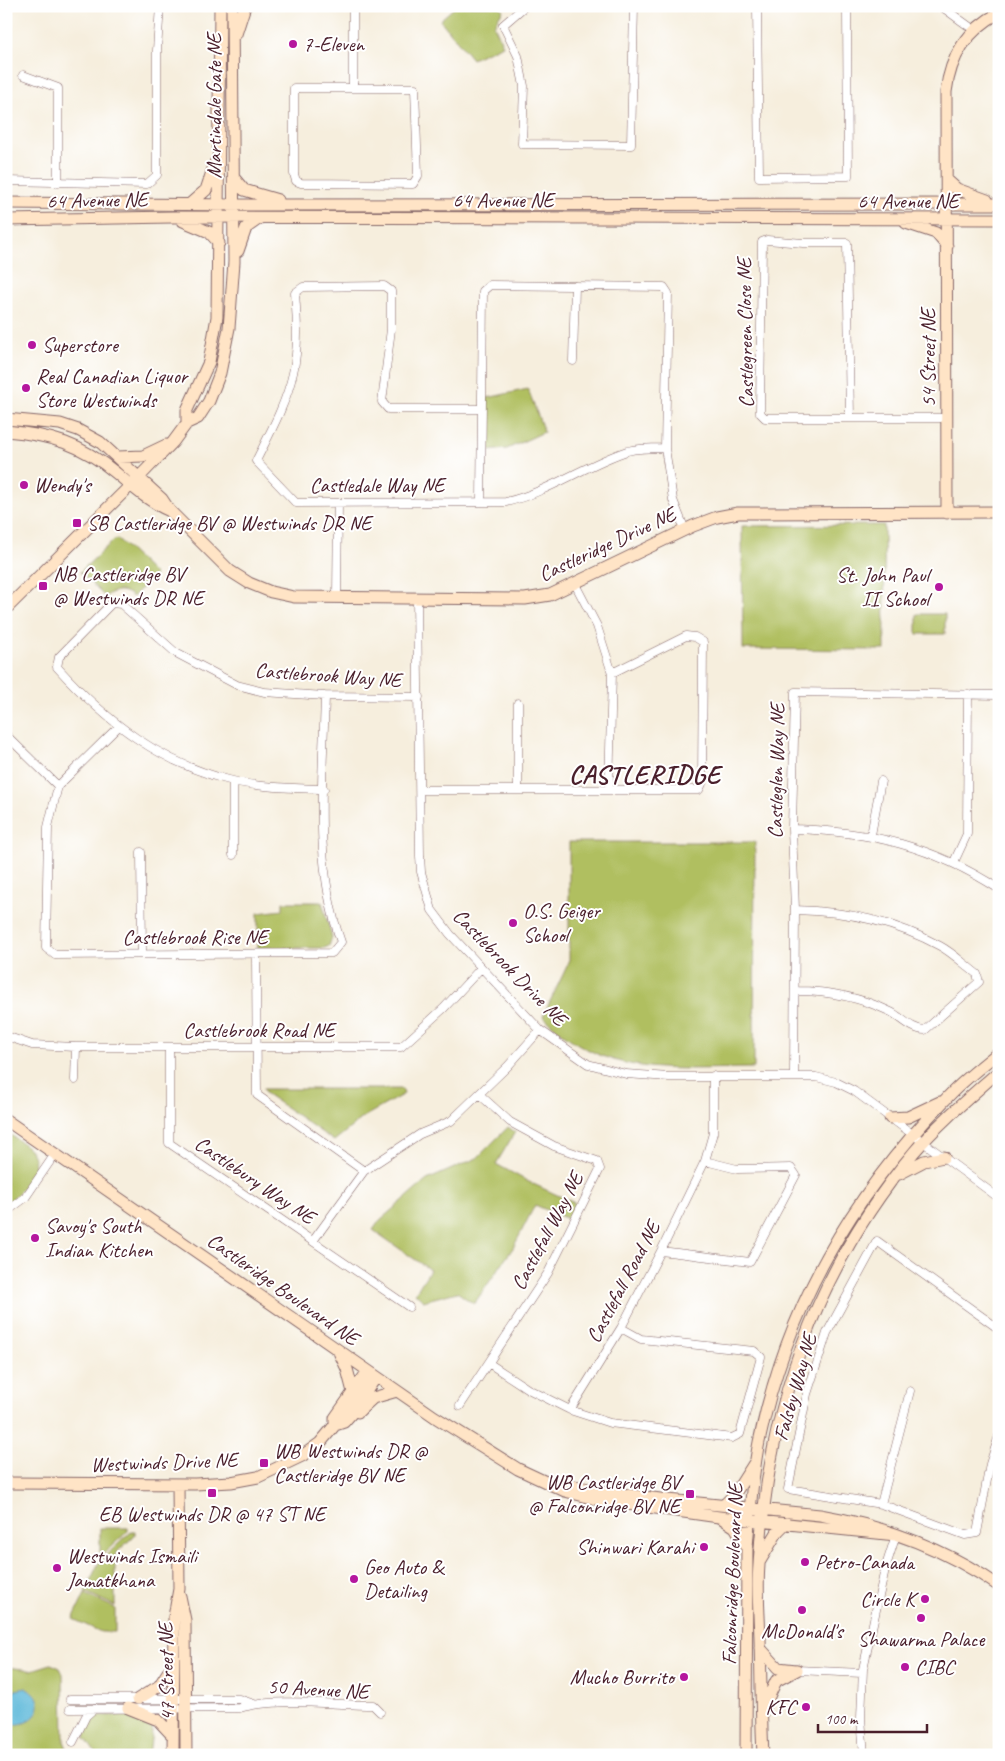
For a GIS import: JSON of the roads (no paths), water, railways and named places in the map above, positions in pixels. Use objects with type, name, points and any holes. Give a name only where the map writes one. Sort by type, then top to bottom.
[{"type":"street","points":[[6,181],[148,184],[157,175],[160,6]]},
{"type":"street","name":"Martindale Gate NE","points":[[220,6],[220,205]]},
{"type":"street","name":"Martindale Gate NE","points":[[232,6],[234,205]]},
{"type":"street","points":[[232,46],[246,6]]},
{"type":"street","points":[[353,6],[353,88]]},
{"type":"street","points":[[525,6],[503,25],[518,56],[524,86],[522,144],[630,145],[634,6]]},
{"type":"street","points":[[757,6],[759,177],[848,176],[847,6]]},
{"type":"street","points":[[941,6],[974,30],[999,13]]},
{"type":"street","name":"54 Street NE","points":[[947,513],[946,92],[948,76],[963,43],[974,30]]},
{"type":"street","points":[[23,75],[58,88],[58,183]]},
{"type":"street","points":[[294,88],[353,88],[415,88],[418,176],[413,184],[302,183],[296,181],[294,174],[294,88]]},
{"type":"street","points":[[190,204],[206,190],[219,147]]},
{"type":"street","points":[[234,178],[249,192],[293,204]]},
{"type":"street","points":[[947,180],[957,189],[972,196],[999,204]]},
{"type":"street","name":"64 Avenue NE","points":[[6,203],[220,205],[999,204]]},
{"type":"street","points":[[188,423],[188,410],[209,362],[214,341],[217,317],[220,205]]},
{"type":"street","points":[[6,609],[135,481],[173,442],[188,423],[198,418],[208,401],[220,373],[230,328],[234,262],[234,205]]},
{"type":"street","points":[[172,217],[202,228],[219,243]]},
{"type":"street","name":"64 Avenue NE","points":[[6,220],[172,217],[999,219]]},
{"type":"street","points":[[234,262],[246,228],[260,218]]},
{"type":"street","points":[[894,219],[936,233],[947,246]]},
{"type":"street","name":"Castlegreen Close NE","points":[[850,417],[847,243],[802,243],[768,240],[762,242],[760,413],[765,418],[946,418]]},
{"type":"street","points":[[481,502],[483,290],[490,285],[664,287],[668,293],[665,448],[673,500],[684,530]]},
{"type":"street","name":"Castledale Way NE","points":[[481,409],[388,409],[382,402],[388,361],[390,291],[384,286],[303,287],[295,293],[297,322],[293,373],[277,418],[256,461],[296,503],[506,502],[525,498],[627,452],[645,448],[665,448]]},
{"type":"street","points":[[573,361],[575,286]]},
{"type":"street","points":[[6,418],[60,424],[78,430],[100,442],[118,457],[135,481]]},
{"type":"street","points":[[6,431],[40,434],[59,439],[135,481]]},
{"type":"street","points":[[118,457],[143,456],[173,442]]},
{"type":"street","name":"Castleridge Drive NE","points":[[135,481],[158,506],[170,511],[230,571],[249,583],[271,592],[294,597],[525,599],[550,594],[575,584],[684,530],[717,517],[738,514],[999,512]]},
{"type":"street","points":[[337,597],[338,503]]},
{"type":"street","points":[[575,584],[597,626],[612,673],[610,790]]},
{"type":"street","name":"Castlebrook Drive NE","points":[[417,598],[421,790],[420,856],[425,891],[432,910],[450,934],[540,1030],[588,1064],[626,1074],[669,1078],[794,1076],[816,1077],[836,1082],[854,1091],[999,1198]]},
{"type":"street","name":"Castlebrook Way NE","points":[[324,789],[278,787],[233,781],[172,758],[118,727],[83,695],[57,667],[59,657],[112,603],[121,604],[176,653],[237,685],[264,692],[325,696],[419,697]]},
{"type":"street","points":[[421,790],[699,790],[702,784],[703,642],[695,637],[686,636],[612,673]]},
{"type":"street","name":"Castleglen Way NE","points":[[794,1076],[796,990],[792,829],[795,692],[968,694]]},
{"type":"street","points":[[954,862],[967,834],[968,694],[999,695]]},
{"type":"street","name":"Castlebrook Rise NE","points":[[58,786],[48,827],[46,948],[54,955],[332,954],[340,942],[330,913],[322,844],[325,696]]},
{"type":"street","points":[[518,703],[518,790]]},
{"type":"street","points":[[6,735],[58,786],[118,727]]},
{"type":"street","points":[[233,781],[233,855]]},
{"type":"street","points":[[871,835],[881,781]]},
{"type":"street","points":[[792,829],[831,830],[871,835],[930,852],[954,862],[999,889]]},
{"type":"street","points":[[140,852],[142,954]]},
{"type":"street","points":[[795,910],[835,911],[867,917],[904,929],[942,946],[977,974],[979,982],[925,1030],[918,1030],[892,1013],[859,998],[824,991],[796,990]]},
{"type":"street","points":[[256,955],[257,1095],[364,1170]]},
{"type":"street","name":"Castlebrook Road NE","points":[[6,1036],[32,1045],[76,1047],[401,1047],[444,1008],[481,968]]},
{"type":"street","name":"Castlebury Way NE","points":[[169,1047],[169,1143],[313,1241],[364,1170],[412,1138],[451,1121],[508,1066],[540,1030]]},
{"type":"street","points":[[75,1080],[76,1047]]},
{"type":"street","name":"Falconridge Boulevard NE","points":[[746,1755],[747,1547],[756,1460],[776,1377],[790,1332],[807,1293],[850,1215],[883,1170],[946,1098],[999,1052]]},
{"type":"street","name":"Falconridge Boulevard NE","points":[[763,1755],[759,1564],[762,1521],[772,1444],[788,1383],[802,1340],[841,1258],[878,1199],[923,1142],[999,1070]]},
{"type":"street","name":"Castlefall Road NE","points":[[570,1410],[621,1328],[705,1161],[713,1133],[713,1076]]},
{"type":"street","name":"Castlefall Way NE","points":[[460,1406],[490,1364],[548,1273],[600,1169],[597,1161],[554,1146],[510,1122],[478,1094]]},
{"type":"street","points":[[890,1118],[908,1117],[946,1098]]},
{"type":"street","name":"Castleridge Boulevard NE","points":[[6,1120],[397,1391],[493,1454],[565,1491],[599,1500],[719,1516],[751,1514],[764,1510],[856,1521],[896,1535]]},
{"type":"street","points":[[6,1212],[25,1198],[55,1154]]},
{"type":"street","points":[[896,1176],[924,1161],[944,1158]]},
{"type":"street","points":[[661,1251],[750,1262],[796,1175],[791,1168],[737,1169],[705,1161]]},
{"type":"street","points":[[313,1241],[409,1307]]},
{"type":"street","name":"Falsby Way NE","points":[[996,1453],[977,1533],[966,1535],[881,1504],[788,1489],[807,1394],[827,1334],[877,1241],[999,1329]]},
{"type":"street","points":[[490,1364],[528,1389],[570,1410],[610,1423],[732,1438],[740,1434],[760,1357],[754,1351],[641,1339],[621,1328]]},
{"type":"street","points":[[337,1349],[347,1369],[353,1392]]},
{"type":"street","name":"Westwinds Drive NE","points":[[335,1425],[335,1418],[353,1392],[372,1374]]},
{"type":"street","name":"Westwinds Drive NE","points":[[6,1483],[178,1484],[231,1482],[258,1476],[302,1456],[320,1443],[335,1425],[344,1422],[351,1414],[372,1374]]},
{"type":"street","points":[[351,1414],[360,1411],[379,1395],[397,1391]]},
{"type":"street","points":[[881,1504],[910,1391]]},
{"type":"street","points":[[996,1453],[999,1436]]},
{"type":"street","points":[[724,1505],[734,1495],[756,1460]]},
{"type":"street","name":"Castleridge Boulevard NE","points":[[544,1480],[562,1482],[598,1491],[724,1505],[751,1514]]},
{"type":"street","name":"47 Street NE","points":[[178,1484],[179,1590],[185,1620],[186,1755]]},
{"type":"street","points":[[751,1514],[762,1521],[896,1535],[944,1552],[999,1586]]},
{"type":"street","points":[[719,1516],[734,1527],[747,1547]]},
{"type":"street","points":[[759,1564],[778,1531],[786,1523]]},
{"type":"street","points":[[864,1755],[861,1718],[862,1673],[885,1569],[896,1535]]},
{"type":"street","name":"47 Street NE","points":[[173,1755],[174,1617],[179,1590]]},
{"type":"street","points":[[760,1648],[778,1668],[862,1673]]},
{"type":"street","points":[[138,1699],[159,1686],[173,1664]]},
{"type":"street","points":[[762,1716],[768,1695],[776,1680],[797,1670]]},
{"type":"street","points":[[746,1692],[754,1709],[757,1755]]},
{"type":"street","name":"50 Avenue NE","points":[[70,1699],[138,1699],[173,1704]]},
{"type":"street","name":"50 Avenue NE","points":[[70,1708],[128,1708],[173,1704],[240,1708],[254,1704],[374,1705],[380,1712]]},
{"type":"street","points":[[73,1742],[86,1716],[96,1708]]},
{"type":"street","points":[[128,1708],[158,1720],[173,1736]]},
{"type":"water","points":[[26,1688],[31,1690],[38,1698],[39,1707],[37,1712],[27,1722],[6,1725],[6,1692]]},
{"type":"place","name":"7-Eleven","points":[[293,44]]},
{"type":"place","name":"Superstore","points":[[32,345]]},
{"type":"place","name":"Real Canadian Liquor Store Westwinds","points":[[26,388]]},
{"type":"place","name":"Wendy's","points":[[24,485]]},
{"type":"place","name":"SB Castleridge BV @ Westwinds DR NE","points":[[77,523]]},
{"type":"place","name":"NB Castleridge BV @ Westwinds DR NE","points":[[43,586]]},
{"type":"place","name":"St. John Paul II School","points":[[939,587]]},
{"type":"place","name":"O.S. Geiger School","points":[[513,923]]},
{"type":"place","name":"Savoy's South Indian Kitchen","points":[[35,1238]]},
{"type":"place","name":"WB Westwinds DR @ Castleridge BV NE","points":[[264,1463]]},
{"type":"place","name":"EB Westwinds DR @ 47 ST NE","points":[[212,1493]]},
{"type":"place","name":"WB Castleridge BV @ Falconridge BV NE","points":[[690,1494]]},
{"type":"place","name":"Shinwari Karahi","points":[[704,1547]]},
{"type":"place","name":"Petro-Canada","points":[[805,1562]]},
{"type":"place","name":"Westwinds Ismaili Jamatkhana","points":[[57,1568]]},
{"type":"place","name":"Geo Auto & Detailing","points":[[354,1579]]},
{"type":"place","name":"Circle K","points":[[925,1599]]},
{"type":"place","name":"McDonald's","points":[[802,1610]]},
{"type":"place","name":"Shawarma Palace","points":[[921,1618]]},
{"type":"place","name":"CIBC","points":[[905,1667]]},
{"type":"place","name":"Mucho Burrito","points":[[684,1677]]},
{"type":"place","name":"KFC","points":[[806,1707]]},
{"type":"district","name":"CASTLERIDGE","points":[[645,774]]}]
